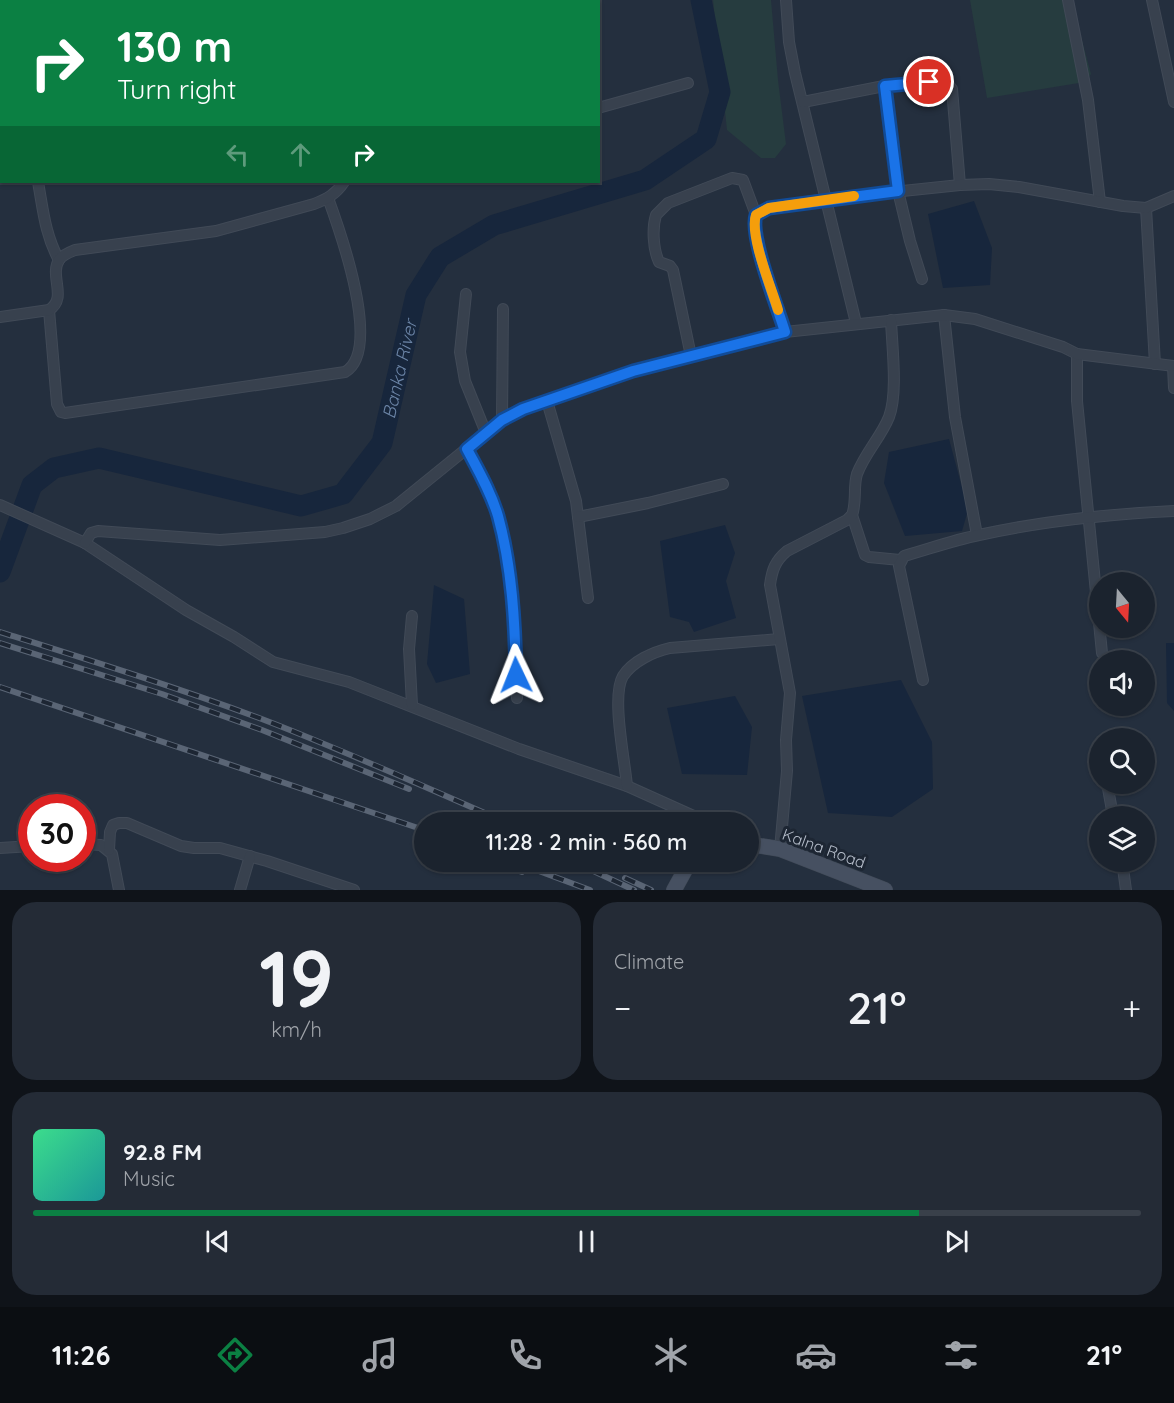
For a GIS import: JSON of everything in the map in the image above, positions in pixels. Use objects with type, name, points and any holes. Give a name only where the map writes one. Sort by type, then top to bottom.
[{"type":"street","points":[[786,0],[789,42],[802,102],[856,323]]},
{"type":"street","points":[[1068,0],[1088,100],[1100,202]]},
{"type":"street","points":[[1152,0],[1174,102]]},
{"type":"street","points":[[802,102],[885,86],[941,81],[948,84],[952,89],[960,185]]},
{"type":"street","points":[[600,107],[688,83]]},
{"type":"street","points":[[885,86],[898,191],[922,279]]},
{"type":"street","points":[[691,356],[673,270],[670,266],[659,262],[657,256],[654,232],[656,215],[668,203],[732,178],[743,180],[756,215],[754,220],[761,258],[785,332]]},
{"type":"street","points":[[38,183],[46,229],[51,246],[59,260]]},
{"type":"street","points":[[0,318],[49,310],[54,306],[58,301],[57,265],[59,260],[75,250],[216,231],[314,204],[338,191],[343,183]]},
{"type":"street","points":[[756,215],[769,208],[826,199],[960,185],[989,184],[1018,187],[1146,208],[1174,196]]},
{"type":"street","points":[[49,310],[57,404],[61,412],[65,413],[345,372],[357,360],[361,341],[360,314],[343,239],[328,198]]},
{"type":"street","points":[[1146,208],[1155,364]]},
{"type":"street","points":[[466,294],[460,352],[465,381],[486,433]]},
{"type":"street","points":[[502,309],[502,420]]},
{"type":"street","points":[[944,315],[955,417],[977,535]]},
{"type":"street","points":[[85,543],[91,533],[98,531],[220,540],[325,532],[344,528],[370,519],[396,506],[502,420],[523,409],[633,371],[785,332],[944,315],[975,319],[1077,354],[1173,366],[1174,388]]},
{"type":"street","points":[[891,320],[893,366],[891,409],[888,420],[862,462],[856,479],[852,515],[866,555],[900,560]]},
{"type":"street","points":[[1077,354],[1077,401],[1102,650]]},
{"type":"street","points":[[547,401],[576,501],[588,598]]},
{"type":"street","points":[[467,449],[487,487],[504,542],[510,573],[515,631],[517,698]]},
{"type":"street","points":[[578,517],[648,503],[723,483]]},
{"type":"street","points":[[0,505],[85,543],[186,610],[273,662],[349,682],[519,749],[627,786],[685,812]]},
{"type":"street","points":[[923,680],[899,566],[904,556],[977,535],[1087,517],[1174,511]]},
{"type":"street","points":[[780,849],[787,771],[786,740],[790,693],[770,585],[772,568],[787,551],[852,515]]},
{"type":"street","points":[[412,616],[409,649],[412,705]]},
{"type":"street","points":[[627,786],[618,703],[620,685],[624,675],[656,651],[779,639]]},
{"type":"street","points":[[109,850],[110,832],[113,825],[127,823],[181,846],[220,848],[354,890]]},
{"type":"street","points":[[96,845],[101,845],[112,854],[119,890]]},
{"type":"street","points":[[0,847],[18,846]]},
{"type":"street","name":"Kalna Road","points":[[759,846],[780,849],[885,890]]},
{"type":"street","points":[[240,890],[250,856]]},
{"type":"street","points":[[674,890],[684,872]]},
{"type":"street","points":[[1124,872],[1126,890]]},
{"type":"green space","points":[[713,0],[771,0],[786,144],[775,158],[761,158],[727,130]]},
{"type":"green space","points":[[970,0],[1071,0],[1091,74],[1085,82],[987,98]]},
{"type":"water","points":[[974,201],[992,248],[990,285],[943,288],[928,214]]},
{"type":"water","points":[[949,439],[968,510],[962,531],[905,536],[884,483],[889,452]]},
{"type":"water","points":[[725,525],[735,553],[726,581],[736,618],[694,632],[689,622],[670,617],[660,541]]},
{"type":"water","points":[[434,585],[464,599],[470,674],[436,683],[427,664]]},
{"type":"water","points":[[1166,643],[1174,643],[1174,711],[1167,703]]},
{"type":"water","points":[[901,680],[932,742],[933,789],[892,817],[828,813],[802,696]]},
{"type":"water","points":[[735,696],[752,727],[747,775],[682,774],[667,708]]},
{"type":"waterway","name":"Banka River","points":[[0,572],[32,485],[54,468],[99,458],[301,506],[343,494],[382,443],[416,295],[440,257],[494,225],[645,180],[706,139],[720,92],[701,0]]},
{"type":"railway","points":[[0,632],[267,721],[357,757],[482,812]]},
{"type":"railway","points":[[0,643],[162,694],[262,730],[409,789]]},
{"type":"railway","points":[[0,687],[414,827]]},
{"type":"railway","points":[[542,872],[590,890]]},
{"type":"railway","points":[[596,872],[634,890]]},
{"type":"railway","points":[[625,878],[651,890]]},
{"type":"slow traffic","points":[[778,310],[761,258],[754,220],[756,215],[769,208],[854,196]]},
{"type":"route","points":[[516,675],[510,573],[504,542],[487,487],[467,449],[502,420],[523,409],[633,371],[785,332],[761,258],[754,220],[756,215],[769,208],[898,191],[885,86],[929,82]]}]
